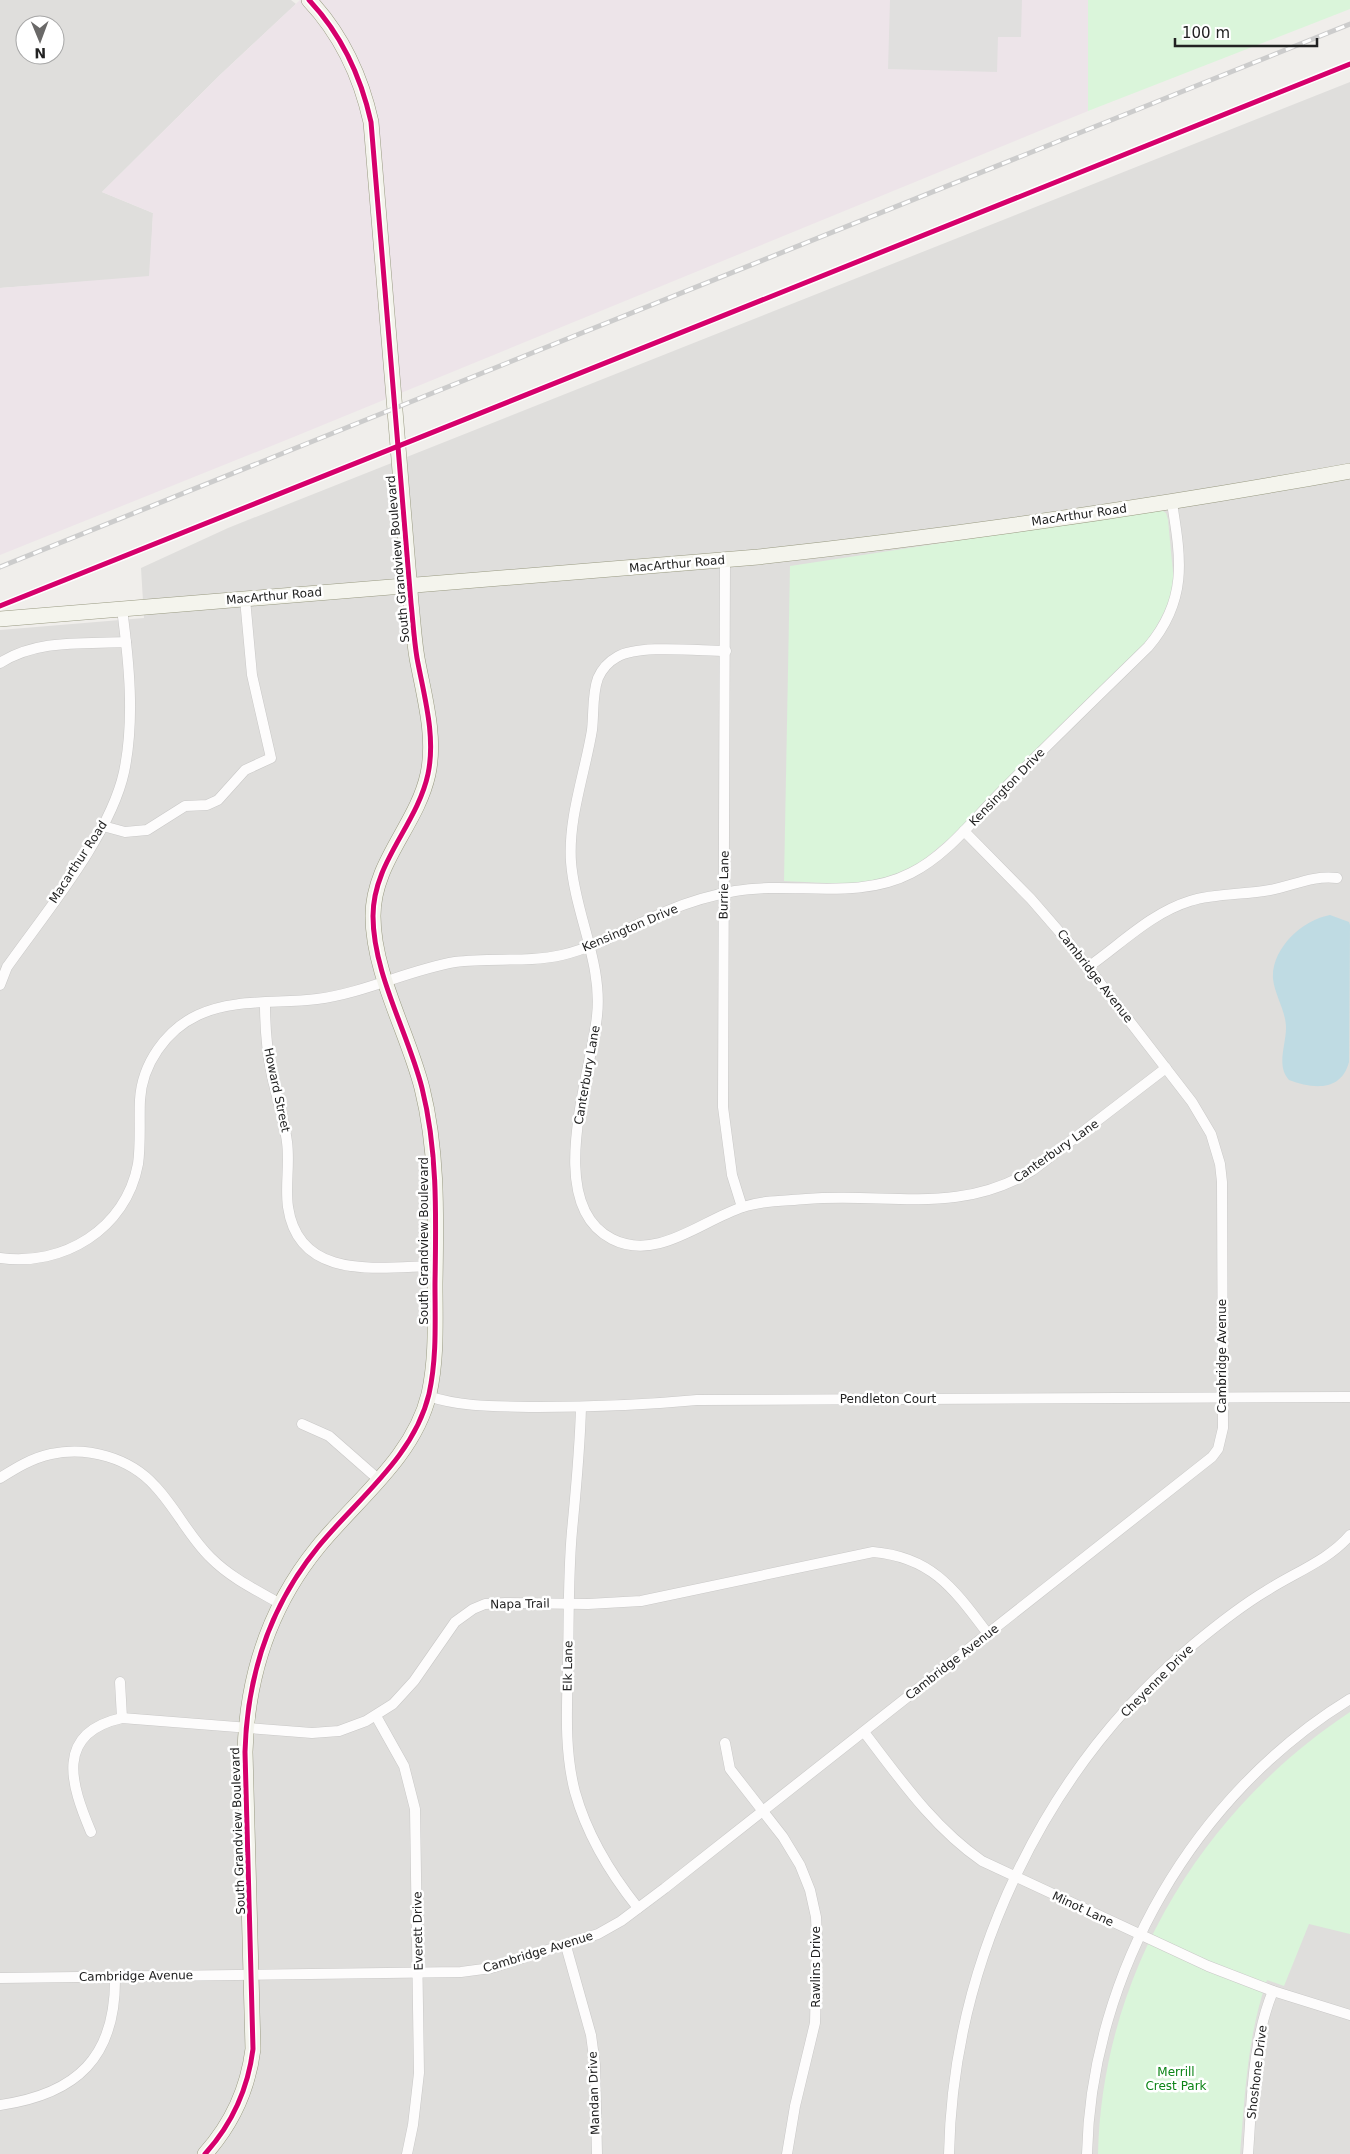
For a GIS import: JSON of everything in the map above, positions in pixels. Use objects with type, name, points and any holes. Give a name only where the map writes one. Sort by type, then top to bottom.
[{"type":"street","name":"South Grandview Boulevard","points":[[205,2154],[230,2122],[241,2100],[249,2073],[254,2029],[245,1729],[250,1691],[258,1660],[280,1604],[318,1546],[378,1479],[408,1442],[428,1396],[434,1363],[435,1173],[429,1120],[417,1072],[386,981],[374,933],[376,892],[381,872],[424,790],[430,760],[430,730],[416,653],[376,161],[371,122],[363,92],[350,60],[334,32],[309,0]]},
{"type":"street","name":"MacArthur Road","points":[[0,618],[725,560],[854,546],[1172,503],[1350,471]]},
{"type":"street","name":"Kensington Drive","points":[[0,1258],[36,1259],[64,1252],[86,1241],[106,1225],[122,1203],[135,1175],[139,1151],[140,1095],[145,1074],[156,1053],[172,1033],[198,1015],[223,1007],[325,998],[421,969],[458,962],[544,958],[589,946],[668,911],[724,894],[769,887],[851,888],[881,884],[918,869],[964,831],[1148,647],[1162,629],[1176,601],[1180,582],[1178,545],[1172,503]]},
{"type":"street","name":"Burrie Lane","points":[[725,560],[723,1107],[732,1175],[742,1207]]},
{"type":"street","points":[[103,826],[125,832],[147,830],[185,806],[207,805],[218,800],[244,770],[271,758],[252,675],[245,599]]},
{"type":"street","name":"Macarthur Road","points":[[0,985],[6,967],[79,864],[103,826],[124,772],[130,715],[126,642],[122,609]]},
{"type":"street","points":[[0,663],[22,650],[49,645],[126,642]]},
{"type":"street","name":"Canterbury Lane","points":[[726,651],[644,650],[627,652],[610,661],[597,680],[589,747],[571,836],[572,875],[595,970],[598,1006],[578,1126],[576,1184],[583,1210],[594,1226],[614,1241],[627,1245],[648,1246],[666,1242],[742,1207],[765,1202],[820,1198],[957,1198],[1001,1188],[1050,1158],[1166,1068]]},
{"type":"street","name":"Cambridge Avenue","points":[[0,1978],[419,1974],[477,1971],[566,1946],[606,1931],[864,1732],[1212,1458],[1222,1440],[1222,1182],[1220,1164],[1206,1123],[1192,1102],[1088,967],[1032,899],[964,831]]},
{"type":"street","points":[[1088,967],[1156,917],[1174,907],[1198,899],[1271,890],[1314,877],[1336,878]]},
{"type":"street","name":"Howard Street","points":[[265,1004],[267,1051],[284,1119],[288,1146],[288,1207],[295,1231],[311,1250],[336,1265],[354,1267],[435,1266]]},
{"type":"street","name":"Pendleton Court","points":[[428,1396],[478,1406],[580,1407],[633,1406],[698,1400],[1350,1397]]},
{"type":"street","name":"Elk Lane","points":[[580,1407],[580,1454],[572,1532],[569,1604],[567,1728],[570,1769],[575,1791],[592,1839],[607,1865],[638,1908]]},
{"type":"street","points":[[302,1424],[329,1436],[378,1479]]},
{"type":"street","points":[[0,1478],[32,1460],[64,1452],[89,1452],[120,1461],[136,1470],[154,1485],[199,1546],[224,1570],[280,1604]]},
{"type":"street","name":"Cheyenne Drive","points":[[949,2154],[956,2074],[968,2009],[985,1952],[1016,1878],[1050,1812],[1086,1759],[1118,1720],[1157,1678],[1225,1620],[1265,1591],[1331,1553],[1350,1535]]},
{"type":"street","name":"Napa Trail","points":[[91,1832],[73,1782],[73,1762],[81,1743],[90,1732],[105,1723],[122,1718],[245,1729],[322,1733],[348,1728],[376,1716],[402,1696],[455,1622],[472,1609],[485,1604],[569,1604],[641,1600],[872,1552],[908,1558],[940,1576],[960,1597],[988,1634]]},
{"type":"street","points":[[120,1682],[122,1718]]},
{"type":"street","points":[[1087,2154],[1090,2107],[1104,2036],[1115,1996],[1140,1936],[1171,1877],[1224,1806],[1286,1746],[1350,1699]]},
{"type":"street","name":"Everett Drive","points":[[376,1716],[404,1766],[414,1803],[419,1974],[419,2073],[418,2095],[407,2154]]},
{"type":"street","name":"Minot Lane","points":[[864,1732],[925,1811],[949,1836],[982,1861],[1208,1966],[1273,1991],[1350,2015]]},
{"type":"street","name":"Rawlins Drive","points":[[725,1743],[730,1769],[783,1837],[800,1865],[810,1890],[816,1916],[815,2023],[794,2106],[787,2154]]},
{"type":"street","name":"Mandan Drive","points":[[566,1946],[591,2035],[595,2065],[597,2154]]},
{"type":"street","points":[[0,2105],[31,2100],[49,2094],[67,2084],[82,2071],[102,2045],[111,2021],[116,1995],[116,1977]]},
{"type":"street","name":"Shoshone Drive","points":[[1248,2154],[1260,2037],[1264,2014],[1273,1991]]},
{"type":"shaded area","points":[[0,0],[291,0],[296,4],[221,74],[102,192],[153,213],[150,277],[0,288]]},
{"type":"shaded area","points":[[300,0],[1088,0],[1088,111],[296,436],[0,555],[0,288],[149,276],[153,213],[102,192],[221,74]]},
{"type":"shaded area","points":[[890,0],[1022,0],[1021,37],[998,37],[997,72],[888,69]]},
{"type":"shaded area","points":[[1350,82],[1350,2154],[0,2154],[0,630],[144,618],[141,568],[228,528]]},
{"type":"green space","points":[[1088,0],[1350,0],[1350,9],[1088,111]]},
{"type":"green space","points":[[1161,510],[1166,513],[1168,520],[1174,583],[1169,603],[1150,638],[952,836],[907,871],[884,879],[847,884],[784,881],[790,566]]},
{"type":"green space","name":"Merrill Crest Park","points":[[1350,1712],[1350,1934],[1309,1924],[1284,1986],[1267,1980],[1260,2001],[1251,2045],[1245,2088],[1240,2154],[1098,2154],[1104,2087],[1118,2023],[1140,1961],[1170,1902],[1206,1847],[1249,1797],[1297,1752]]},
{"type":"water","points":[[1330,915],[1349,922],[1350,925],[1349,1062],[1340,1079],[1325,1086],[1316,1086],[1289,1080],[1285,1074],[1282,1062],[1286,1022],[1273,979],[1277,957],[1290,938],[1309,923]]},
{"type":"railway","points":[[0,567],[1350,24]]},
{"type":"cycle path","points":[[205,2154],[215,2143],[231,2118],[243,2092],[253,2049],[245,1752],[250,1697],[256,1670],[274,1618],[301,1570],[333,1529],[398,1457],[411,1438],[422,1417],[429,1394],[434,1353],[436,1210],[431,1136],[416,1067],[392,1003],[379,959],[373,916],[375,896],[380,878],[415,810],[428,774],[431,745],[430,731],[414,631],[371,122],[362,89],[348,57],[331,27],[309,0]]},
{"type":"cycle path","points":[[0,606],[1350,64]]}]
